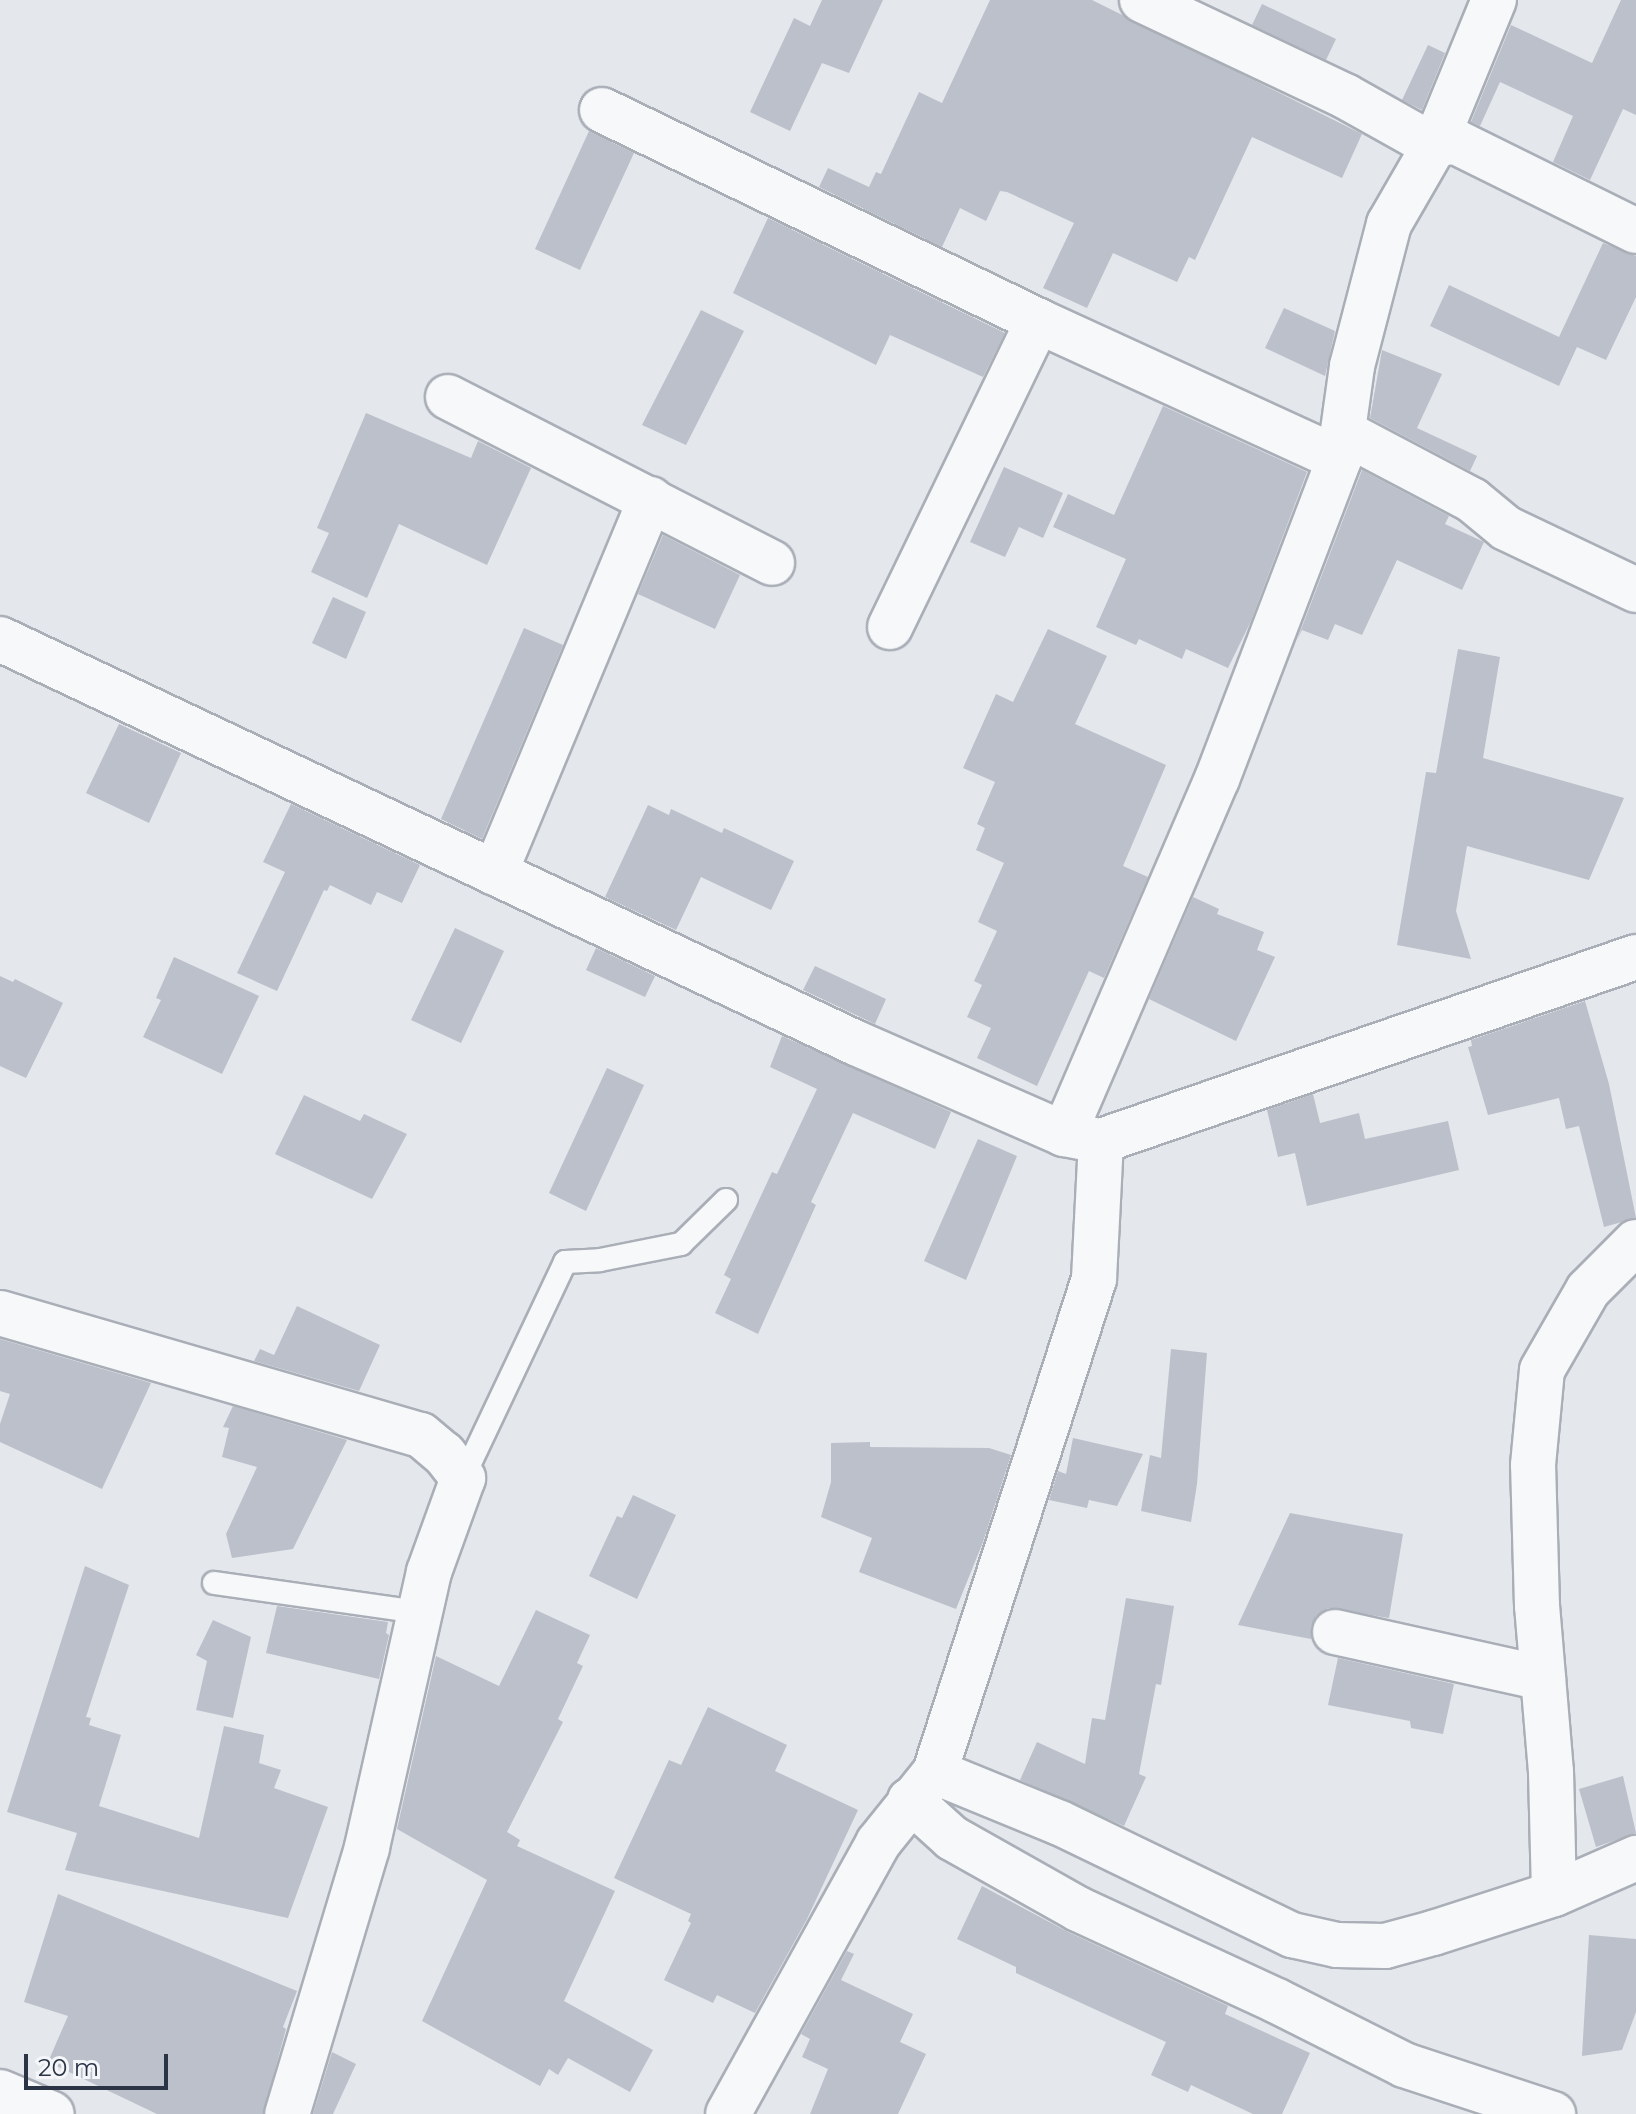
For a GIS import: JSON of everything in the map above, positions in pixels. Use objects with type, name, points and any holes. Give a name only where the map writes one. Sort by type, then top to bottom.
[{"type":"street","points":[[1142,0],[1345,96],[1434,146],[1454,141],[1636,231]]},
{"type":"street","points":[[728,2114],[878,1843],[923,1786],[1094,1279],[1082,1138],[1341,446],[1352,366],[1389,224],[1434,146],[1494,0]]},
{"type":"street","points":[[602,110],[1038,321],[1472,500],[1506,528],[1636,590]]},
{"type":"street","points":[[890,627],[1038,321]]},
{"type":"street","points":[[448,397],[772,563]]},
{"type":"street","points":[[495,873],[651,499]]},
{"type":"street","points":[[0,639],[856,1043],[1082,1138],[1636,957]]},
{"type":"street","points":[[1554,1894],[1551,1772],[1543,1678],[1533,1465],[1542,1370],[1588,1290],[1636,1242]]},
{"type":"street","points":[[0,1313],[421,1435],[444,1454],[463,1478],[429,1572],[367,1848],[287,2114]]},
{"type":"street","points":[[1335,1632],[1543,1678]]},
{"type":"street","points":[[923,1786],[1060,1823],[1292,1935],[1337,1945],[1385,1946],[1554,1894],[1636,1858]]},
{"type":"street","points":[[923,1786],[952,1838],[1078,1909],[1277,2001],[1404,2065],[1529,2110]]},
{"type":"street","points":[[0,2092],[52,2114]]},
{"type":"lane","points":[[463,1478],[565,1262],[600,1260],[681,1244],[726,1200]]},
{"type":"lane","points":[[214,1583],[419,1612]]},
{"type":"building","points":[[822,0],[883,0],[849,73],[822,63],[790,131],[750,112],[794,18],[810,26]]},
{"type":"building","points":[[990,0],[1092,0],[1362,134],[1342,178],[1252,137],[1195,260],[1189,257],[1177,282],[1113,253],[1087,308],[1043,288],[1074,223],[1007,192],[1000,191],[986,221],[960,208],[942,247],[819,187],[828,168],[869,187],[876,172],[881,174],[919,92],[942,103]]},
{"type":"building","points":[[1621,0],[1636,0],[1636,115],[1623,109],[1590,180],[1553,162],[1573,116],[1500,82],[1480,126],[1471,122],[1511,25],[1592,63]]},
{"type":"building","points":[[1262,4],[1336,39],[1326,60],[1252,25]]},
{"type":"building","points":[[1428,45],[1445,53],[1422,110],[1402,100]]},
{"type":"building","points":[[589,131],[634,153],[580,270],[535,249]]},
{"type":"building","points":[[768,218],[1005,333],[983,377],[890,335],[876,365],[733,293]]},
{"type":"building","points":[[1603,243],[1636,256],[1636,297],[1606,360],[1577,347],[1559,386],[1430,326],[1449,285],[1559,337]]},
{"type":"building","points":[[1284,308],[1335,331],[1325,376],[1265,348]]},
{"type":"building","points":[[701,310],[744,331],[686,445],[642,425]]},
{"type":"building","points":[[1382,350],[1442,374],[1417,428],[1477,456],[1470,471],[1370,418]]},
{"type":"building","points":[[1163,406],[1307,472],[1251,621],[1228,668],[1186,649],[1182,659],[1139,639],[1136,645],[1096,627],[1126,559],[1053,527],[1068,494],[1114,515]]},
{"type":"building","points":[[366,413],[471,458],[478,441],[531,468],[487,565],[399,524],[367,598],[311,572],[329,533],[317,528]]},
{"type":"building","points":[[1004,467],[1063,493],[1043,538],[1019,527],[1005,557],[970,542]]},
{"type":"building","points":[[1362,470],[1449,516],[1445,524],[1484,542],[1462,590],[1397,560],[1362,635],[1335,624],[1328,640],[1302,630],[1297,640]]},
{"type":"building","points":[[663,535],[740,575],[715,629],[638,594]]},
{"type":"building","points":[[333,597],[366,612],[346,659],[312,643]]},
{"type":"building","points":[[524,628],[563,645],[482,839],[441,819]]},
{"type":"building","points":[[1048,629],[1107,656],[1075,724],[1166,765],[1123,866],[1148,877],[1104,978],[1089,971],[1037,1086],[977,1058],[991,1028],[967,1017],[982,985],[974,981],[997,931],[978,922],[1004,863],[976,850],[985,828],[977,824],[995,782],[963,768],[996,694],[1013,702]]},
{"type":"building","points":[[1458,649],[1500,657],[1483,758],[1624,798],[1589,880],[1467,846],[1456,911],[1471,959],[1397,945],[1426,772],[1436,773]]},
{"type":"building","points":[[119,724],[181,753],[149,823],[86,793]]},
{"type":"building","points":[[291,804],[420,865],[402,903],[377,892],[371,905],[330,885],[327,891],[324,890],[277,991],[237,973],[285,872],[263,862]]},
{"type":"building","points":[[648,805],[669,815],[671,809],[722,833],[724,828],[794,861],[771,910],[701,877],[676,930],[605,897]]},
{"type":"building","points":[[1193,897],[1219,909],[1217,914],[1264,932],[1257,950],[1275,957],[1236,1041],[1149,999]]},
{"type":"building","points":[[455,928],[504,951],[461,1043],[411,1020]]},
{"type":"building","points":[[596,948],[655,976],[645,997],[586,970]]},
{"type":"building","points":[[174,957],[259,996],[222,1074],[143,1037],[161,1000],[156,998]]},
{"type":"building","points":[[815,966],[886,999],[875,1024],[803,990]]},
{"type":"building","points":[[0,976],[13,982],[15,979],[63,1003],[26,1078],[0,1066]]},
{"type":"building","points":[[1585,1001],[1609,1084],[1636,1218],[1604,1227],[1579,1126],[1566,1129],[1559,1098],[1488,1115],[1468,1047],[1472,1046],[1471,1040]]},
{"type":"building","points":[[782,1036],[951,1112],[935,1149],[853,1113],[811,1202],[816,1205],[758,1334],[715,1313],[731,1279],[724,1275],[772,1172],[777,1174],[817,1089],[770,1067]]},
{"type":"building","points":[[607,1068],[644,1085],[586,1211],[549,1193]]},
{"type":"building","points":[[1313,1094],[1320,1123],[1359,1113],[1365,1139],[1448,1121],[1459,1170],[1307,1206],[1295,1153],[1278,1157],[1267,1110]]},
{"type":"building","points":[[304,1095],[360,1121],[364,1114],[407,1134],[372,1199],[275,1154]]},
{"type":"building","points":[[978,1139],[1017,1156],[966,1280],[924,1261]]},
{"type":"building","points":[[297,1306],[380,1345],[359,1391],[254,1361],[260,1349],[274,1355]]},
{"type":"building","points":[[0,1339],[151,1383],[102,1489],[0,1442],[0,1424],[10,1394],[0,1391]]},
{"type":"building","points":[[1171,1349],[1207,1353],[1191,1522],[1141,1511],[1150,1455],[1161,1458]]},
{"type":"building","points":[[233,1406],[347,1440],[293,1549],[232,1558],[226,1534],[257,1467],[222,1457],[229,1428],[223,1427]]},
{"type":"building","points":[[1073,1438],[1143,1454],[1117,1506],[1089,1500],[1087,1508],[1049,1500],[1058,1471],[1066,1474]]},
{"type":"building","points":[[870,1442],[870,1447],[989,1448],[1011,1455],[983,1542],[956,1609],[859,1572],[872,1538],[821,1517],[831,1482],[831,1443]]},
{"type":"building","points":[[633,1495],[676,1515],[637,1599],[589,1576],[617,1516],[622,1518]]},
{"type":"building","points":[[1290,1513],[1403,1534],[1389,1618],[1328,1608],[1316,1616],[1311,1627],[1311,1639],[1238,1625]]},
{"type":"building","points":[[85,1566],[129,1585],[86,1717],[91,1718],[89,1725],[121,1735],[99,1806],[199,1838],[224,1726],[264,1735],[259,1763],[281,1770],[274,1788],[328,1807],[288,1918],[65,1870],[77,1833],[7,1812]]},
{"type":"building","points":[[1126,1598],[1174,1606],[1161,1685],[1156,1684],[1139,1774],[1146,1777],[1124,1826],[1020,1780],[1037,1742],[1085,1764],[1092,1718],[1105,1720]]},
{"type":"building","points":[[277,1606],[388,1622],[386,1633],[389,1635],[379,1679],[266,1653]]},
{"type":"building","points":[[536,1610],[590,1635],[577,1663],[583,1666],[558,1719],[563,1722],[507,1832],[520,1840],[517,1846],[615,1891],[564,2001],[653,2050],[630,2092],[568,2058],[558,2075],[549,2069],[540,2086],[422,2021],[487,1880],[397,1829],[436,1656],[499,1686]]},
{"type":"building","points":[[213,1620],[251,1637],[233,1718],[196,1710],[207,1661],[196,1655]]},
{"type":"building","points":[[1338,1658],[1454,1684],[1443,1734],[1411,1728],[1410,1721],[1328,1705]]},
{"type":"building","points":[[708,1707],[787,1745],[775,1771],[858,1810],[807,1919],[755,2013],[717,1995],[713,2003],[664,1980],[691,1923],[688,1921],[691,1914],[614,1878],[669,1760],[681,1765]]},
{"type":"building","points":[[1623,1776],[1636,1833],[1596,1847],[1579,1789]]},
{"type":"building","points":[[982,1886],[1068,1932],[1228,2006],[1225,2014],[1310,2053],[1282,2114],[1253,2114],[1191,2085],[1188,2092],[1151,2075],[1166,2042],[1016,1973],[1016,1967],[957,1939]]},
{"type":"building","points":[[58,1894],[297,1991],[283,2027],[286,2029],[263,2114],[157,2114],[48,2062],[68,2016],[24,2002]]},
{"type":"building","points":[[1589,1935],[1636,1939],[1636,2012],[1622,2050],[1582,2056]]},
{"type":"building","points":[[847,1951],[854,1954],[841,1980],[913,2014],[900,2042],[926,2054],[898,2114],[810,2114],[828,2069],[802,2057],[810,2039],[801,2034]]},
{"type":"building","points":[[332,2052],[356,2064],[333,2114],[313,2114]]}]
